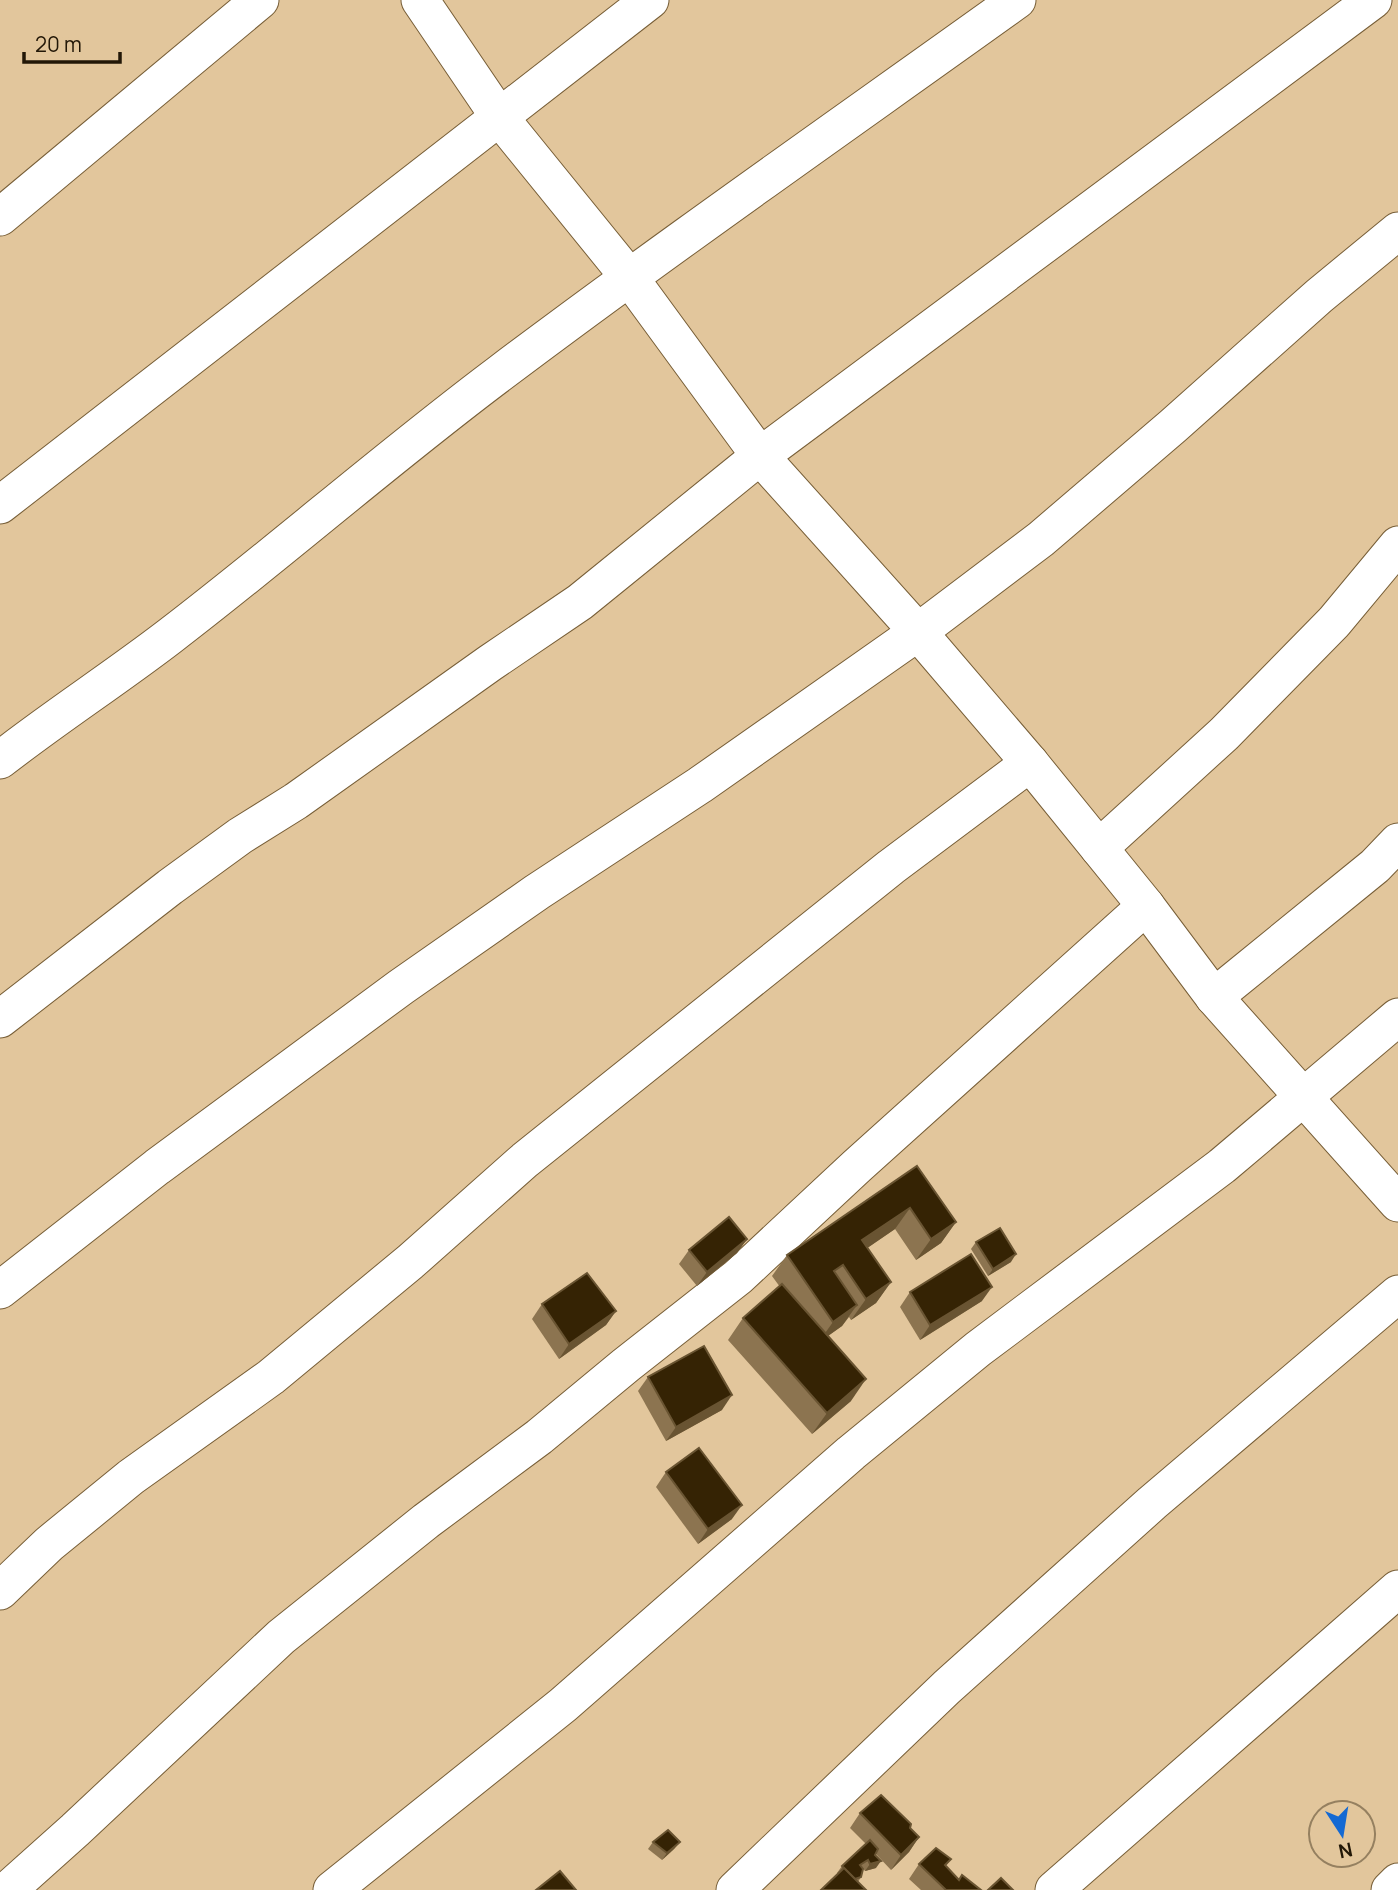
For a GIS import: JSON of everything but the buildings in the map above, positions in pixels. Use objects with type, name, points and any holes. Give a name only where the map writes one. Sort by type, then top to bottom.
[{"type":"street","points":[[0,217],[260,0]]},
{"type":"street","points":[[420,0],[500,118],[629,277],[760,456],[918,632],[1030,763],[1146,906],[1214,997],[1398,1203]]},
{"type":"street","points":[[0,505],[650,0]]},
{"type":"street","points":[[0,760],[264,564],[391,457],[629,277],[1017,0]]},
{"type":"street","points":[[0,1019],[240,836],[580,602],[760,456],[1373,0]]},
{"type":"street","points":[[0,1290],[168,1159],[433,963],[537,891],[700,785],[918,632],[1041,539],[1174,426],[1319,296],[1398,231]]},
{"type":"street","points":[[1099,848],[1224,734],[1334,622],[1398,545]]},
{"type":"street","points":[[0,1591],[49,1544],[131,1477],[271,1377],[410,1262],[525,1160],[891,867],[1030,763]]},
{"type":"street","points":[[1214,997],[1375,866],[1398,842]]},
{"type":"street","points":[[8,1890],[281,1637],[738,1277],[1146,906]]},
{"type":"street","points":[[331,1890],[563,1705],[850,1453],[978,1349],[1222,1166],[1398,1017]]},
{"type":"street","points":[[735,1890],[947,1687],[1131,1522],[1398,1294]]},
{"type":"street","points":[[1054,1890],[1398,1589]]},
{"type":"street","points":[[1390,1890],[1398,1882]]}]
